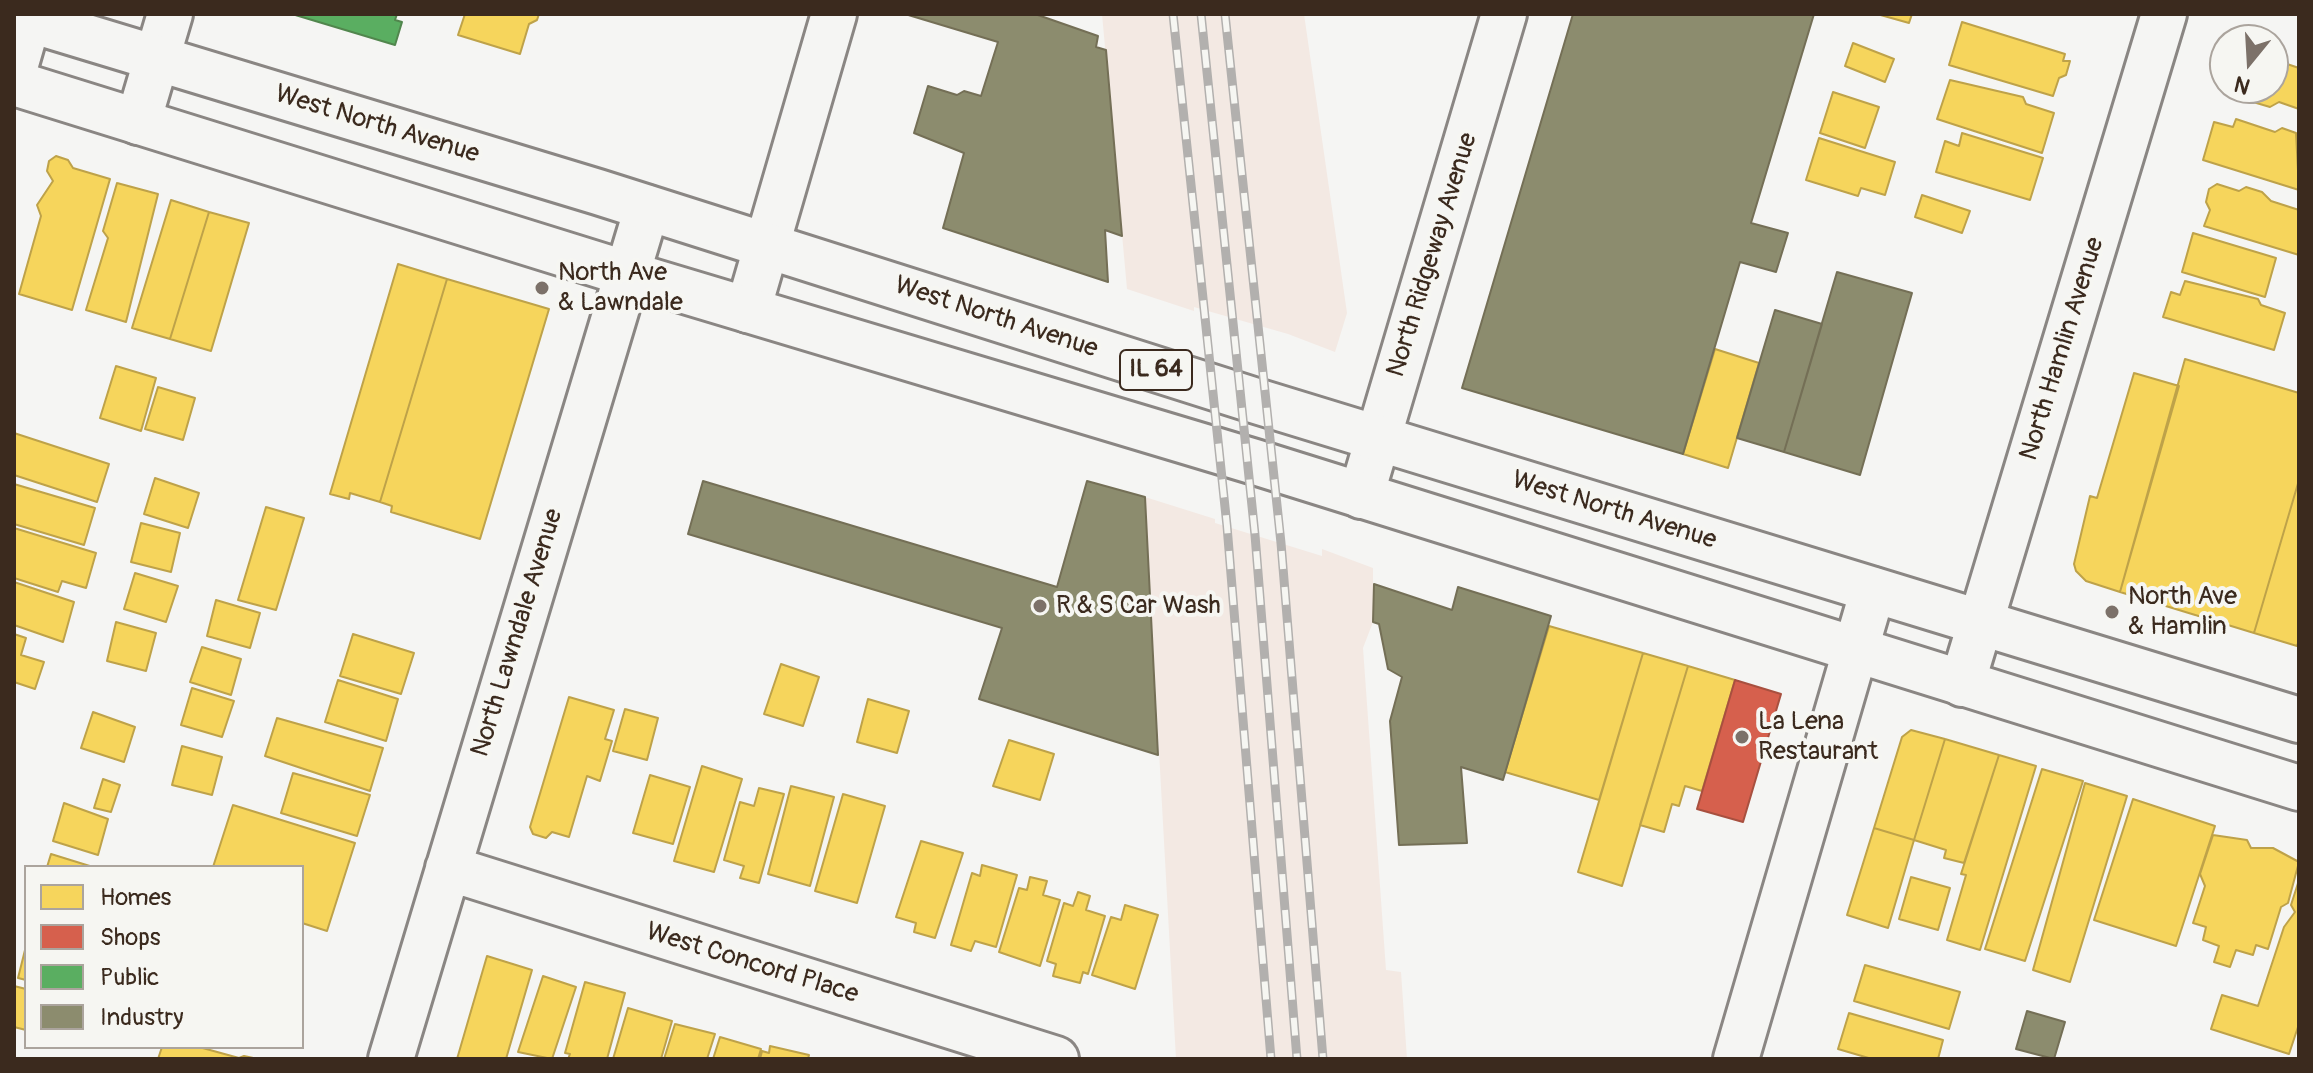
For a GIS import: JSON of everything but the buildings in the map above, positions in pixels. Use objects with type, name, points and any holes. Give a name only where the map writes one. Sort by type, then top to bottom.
[{"type":"main road","points":[[138,122],[170,14]]},
{"type":"main road","points":[[748,310],[834,14]]},
{"type":"main road","name":"North Ridgeway Avenue","points":[[1361,496],[1504,14]]},
{"type":"main road","name":"North Hamlin Avenue","points":[[1962,684],[2164,14]]},
{"type":"main road","points":[[14,71],[22,17]]},
{"type":"main road","name":"West North Avenue","points":[[22,17],[647,208],[1378,439],[2299,720]]},
{"type":"main road","name":"IL 64","points":[[14,83],[628,274],[1361,496],[2299,788]]},
{"type":"main road","name":"North Lawndale Avenue","points":[[391,1059],[647,208]]},
{"type":"main road","points":[[1736,1059],[1873,590]]},
{"type":"main road","name":"West Concord Place","points":[[448,868],[1056,1059]]},
{"type":"shaded area","points":[[1102,14],[1304,14],[1347,313],[1335,352],[1288,334],[1194,307],[1194,311],[1127,289]]},
{"type":"shaded area","points":[[1145,497],[1215,519],[1215,523],[1322,556],[1322,549],[1373,568],[1373,622],[1363,648],[1386,970],[1401,972],[1407,1059],[1176,1059]]},
{"type":"railway","points":[[1173,14],[1227,526],[1271,1059]]},
{"type":"railway","points":[[1201,14],[1255,535],[1297,1059]]},
{"type":"railway","points":[[1225,14],[1281,543],[1323,1059]]},
{"type":"place","name":"North Ave & Lawndale","points":[[542,288]]},
{"type":"place","name":"R & S Car Wash","points":[[1040,606]]},
{"type":"place","name":"North Ave & Hamlin","points":[[2112,612]]},
{"type":"place","name":"La Lena Restaurant","points":[[1742,737]]}]
